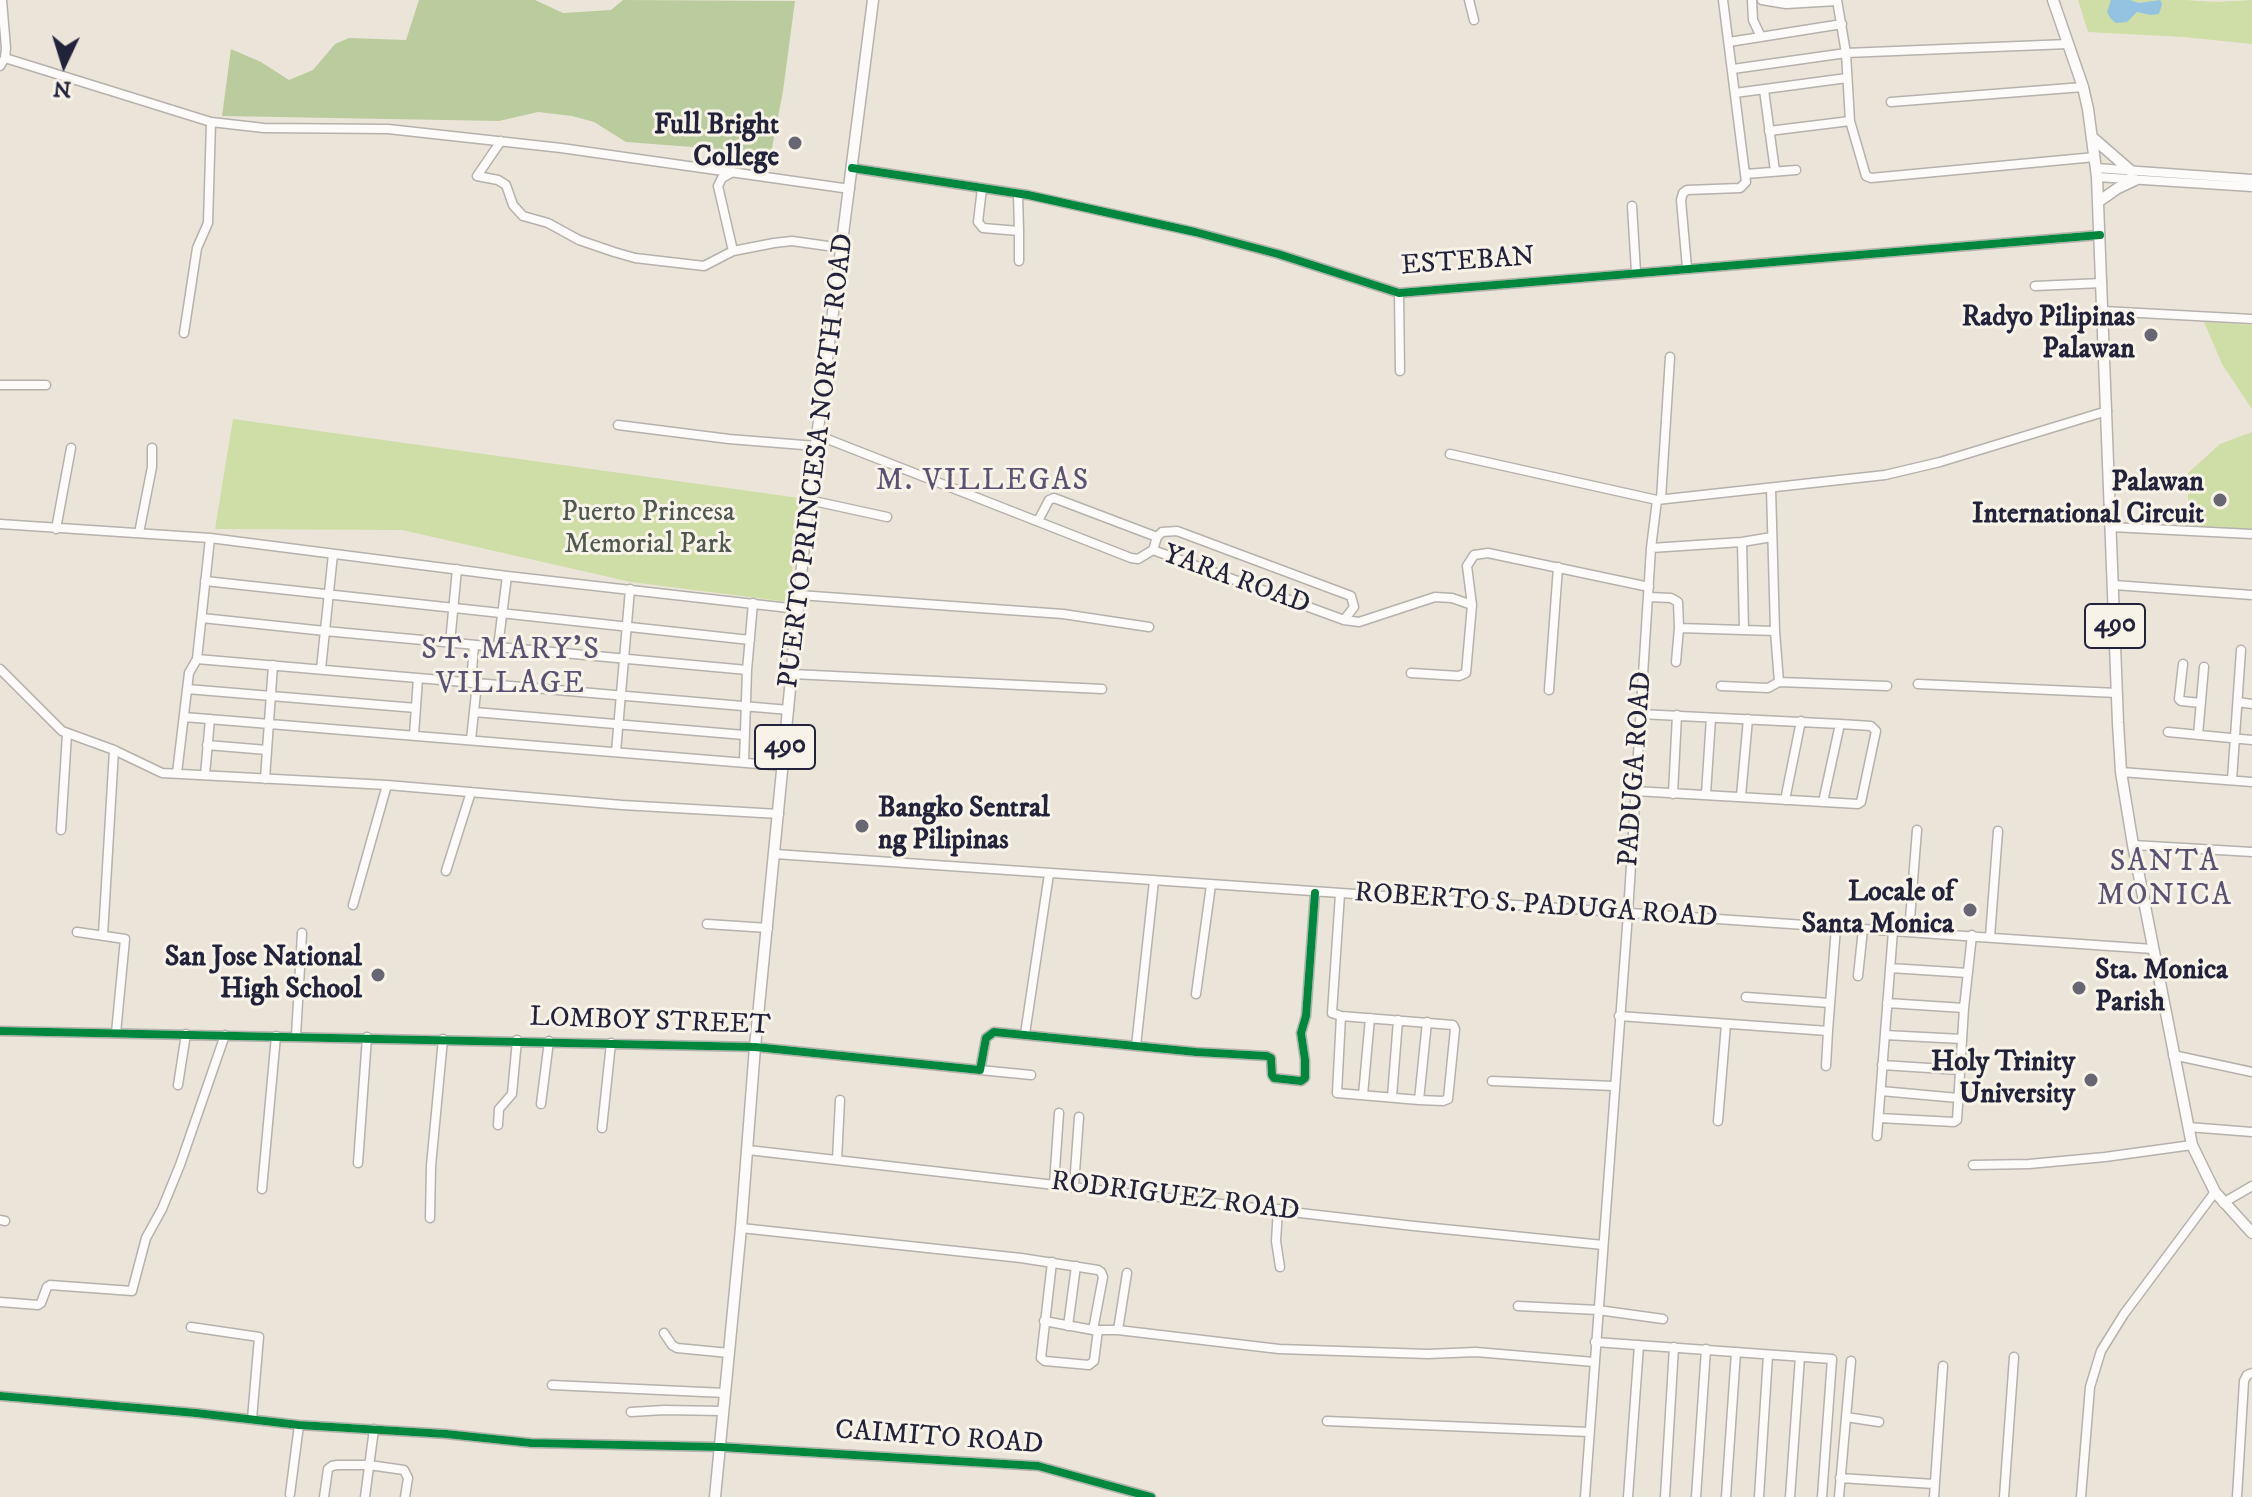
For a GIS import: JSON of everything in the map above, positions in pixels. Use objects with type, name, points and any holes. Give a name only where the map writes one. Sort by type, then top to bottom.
[{"type":"main road","name":"PUERTO PRINCESA NORTH ROAD","points":[[715,1497],[755,1047],[809,500],[873,0]]},
{"type":"main road","name":"490","points":[[2053,0],[2083,87],[2096,167],[2121,772],[2192,1145],[2215,1192],[2252,1233]]},
{"type":"main road","points":[[2092,136],[2133,175],[2098,202]]},
{"type":"street","points":[[2,0],[6,39],[2,62],[211,122],[292,129],[388,129],[501,141],[850,189]]},
{"type":"street","points":[[1469,0],[1474,20]]},
{"type":"street","points":[[1687,268],[1683,193],[1687,190],[1740,188],[1745,185],[1723,0]]},
{"type":"street","points":[[1752,0],[1753,20],[1761,37]]},
{"type":"street","points":[[1762,0],[1786,4],[1837,0],[1846,53],[1850,121],[1865,174],[1871,178],[2096,167],[2133,175],[2252,187]]},
{"type":"street","points":[[1729,42],[1842,24]]},
{"type":"street","points":[[1733,69],[1846,53],[2068,44]]},
{"type":"street","points":[[1735,93],[1847,78]]},
{"type":"street","points":[[1891,102],[2083,87]]},
{"type":"street","points":[[1764,90],[1775,171]]},
{"type":"street","points":[[1769,131],[1850,121]]},
{"type":"street","points":[[184,333],[195,253],[208,223],[211,122]]},
{"type":"street","points":[[501,141],[477,176],[498,180],[506,185],[513,205],[523,216],[548,223],[579,240],[635,258],[704,266],[733,251],[774,243],[792,241],[842,248]]},
{"type":"street","name":"ESTEBAN","points":[[852,168],[1018,194],[1195,232],[1265,250],[1399,293],[2100,235]]},
{"type":"street","points":[[1746,174],[1796,170]]},
{"type":"street","points":[[733,172],[722,178],[718,186],[733,251]]},
{"type":"street","points":[[2133,175],[2252,179]]},
{"type":"street","points":[[982,188],[979,225],[1019,231]]},
{"type":"street","points":[[1018,194],[1019,261]]},
{"type":"street","points":[[1632,206],[1636,272]]},
{"type":"street","points":[[2035,286],[2102,283]]},
{"type":"street","points":[[1399,293],[1400,371]]},
{"type":"street","points":[[2103,311],[2252,319]]},
{"type":"street","name":"PADUGA ROAD","points":[[1585,1497],[1651,548],[1659,499],[1670,357]]},
{"type":"street","points":[[0,385],[46,385]]},
{"type":"street","points":[[1450,454],[1659,499],[1902,471],[2107,411]]},
{"type":"street","name":"YARA ROAD","points":[[618,425],[715,438],[816,440],[1134,559],[1153,550],[1344,620]]},
{"type":"street","points":[[56,529],[71,448]]},
{"type":"street","points":[[139,533],[152,467],[152,448]]},
{"type":"street","points":[[1771,488],[1779,682]]},
{"type":"street","points":[[1038,521],[1049,500],[1054,498],[1157,537]]},
{"type":"street","points":[[809,500],[887,517]]},
{"type":"street","points":[[0,524],[210,538],[798,609]]},
{"type":"street","points":[[2111,527],[2252,534]]},
{"type":"street","points":[[1153,550],[1162,532],[1177,531],[1351,596],[1354,607],[1344,620],[1359,622],[1441,596],[1472,605]]},
{"type":"street","points":[[1651,548],[1772,537]]},
{"type":"street","points":[[177,773],[189,673],[197,659],[210,538]]},
{"type":"street","points":[[1742,542],[1744,630]]},
{"type":"street","points":[[1411,673],[1459,676],[1466,673],[1472,605],[1467,566],[1474,555],[1488,553],[1558,567],[1676,599],[1679,605],[1676,662]]},
{"type":"street","points":[[321,669],[333,554]]},
{"type":"street","points":[[1549,690],[1558,567]]},
{"type":"street","points":[[450,643],[457,569]]},
{"type":"street","points":[[498,647],[507,576]]},
{"type":"street","points":[[205,581],[750,640]]},
{"type":"street","points":[[2114,585],[2252,595]]},
{"type":"street","points":[[616,752],[630,589]]},
{"type":"street","points":[[799,595],[1063,614],[1149,627]]},
{"type":"street","points":[[744,762],[753,603]]},
{"type":"street","points":[[202,618],[747,670]]},
{"type":"street","points":[[1679,628],[1775,631]]},
{"type":"street","points":[[471,740],[474,645]]},
{"type":"street","points":[[2232,780],[2241,650]]},
{"type":"street","points":[[197,659],[789,710]]},
{"type":"street","points":[[2183,664],[2179,699],[2201,703]]},
{"type":"street","points":[[265,779],[273,665]]},
{"type":"street","points":[[2198,735],[2204,667]]},
{"type":"street","points":[[0,669],[52,723],[67,734],[114,750],[156,771],[779,814]]},
{"type":"street","points":[[2241,671],[2252,672]]},
{"type":"street","points":[[792,674],[1102,689]]},
{"type":"street","points":[[414,735],[418,678]]},
{"type":"street","points":[[1721,686],[1768,688],[1779,682],[1887,686]]},
{"type":"street","points":[[1918,684],[2117,693]]},
{"type":"street","points":[[187,689],[416,708]]},
{"type":"street","points":[[2238,702],[2252,704]]},
{"type":"street","points":[[474,712],[744,735]]},
{"type":"street","points":[[1635,791],[1858,804],[1861,802],[1875,729],[1871,726],[1801,721],[1640,714]]},
{"type":"street","points":[[1673,794],[1677,715]]},
{"type":"street","points":[[184,717],[783,766]]},
{"type":"street","points":[[1706,794],[1711,718]]},
{"type":"street","points":[[205,775],[210,719]]},
{"type":"street","points":[[1741,796],[1748,719]]},
{"type":"street","points":[[1785,800],[1801,721]]},
{"type":"street","points":[[1823,802],[1840,724]]},
{"type":"street","points":[[2168,732],[2252,740]]},
{"type":"street","points":[[61,830],[67,734]]},
{"type":"street","points":[[207,745],[267,750]]},
{"type":"street","points":[[103,935],[114,750]]},
{"type":"street","points":[[2121,772],[2252,782]]},
{"type":"street","points":[[353,905],[387,785]]},
{"type":"street","points":[[446,871],[471,792]]},
{"type":"street","points":[[1909,932],[1917,830]]},
{"type":"street","points":[[1990,937],[1998,831]]},
{"type":"street","points":[[2133,845],[2252,852]]},
{"type":"street","name":"ROBERTO S. PADUGA ROAD","points":[[775,854],[2153,949]]},
{"type":"street","points":[[1025,1034],[1049,874]]},
{"type":"street","points":[[1136,1046],[1154,881]]},
{"type":"street","points":[[1196,994],[1211,885]]},
{"type":"street","points":[[980,1070],[988,1034],[994,1032],[1267,1056],[1271,1058],[1274,1078],[1301,1081],[1305,1078],[1301,1033],[1306,1016],[1315,893]]},
{"type":"street","points":[[1340,894],[1333,1014],[1454,1026],[1449,1097],[1443,1101],[1338,1094],[1341,1016]]},
{"type":"street","points":[[707,924],[768,928]]},
{"type":"street","points":[[1826,1066],[1836,927]]},
{"type":"street","points":[[1858,976],[1863,929]]},
{"type":"street","points":[[1877,1136],[1893,931]]},
{"type":"street","points":[[77,932],[122,937],[125,942],[116,1033]]},
{"type":"street","points":[[296,1036],[302,933]]},
{"type":"street","points":[[1879,1118],[1957,1120],[1972,935]]},
{"type":"street","points":[[1890,968],[1968,973]]},
{"type":"street","points":[[1746,997],[1830,1003]]},
{"type":"street","points":[[1887,1003],[1964,1008]]},
{"type":"street","points":[[1619,1016],[1828,1031]]},
{"type":"street","points":[[1363,1095],[1370,1018]]},
{"type":"street","points":[[1392,1097],[1398,1020]]},
{"type":"street","points":[[1419,1100],[1427,1022]]},
{"type":"street","points":[[1718,1121],[1726,1024]]},
{"type":"street","name":"LOMBOY STREET","points":[[0,1031],[755,1047],[1031,1075]]},
{"type":"street","points":[[178,1085],[186,1034]]},
{"type":"street","points":[[0,1302],[38,1305],[50,1285],[132,1291],[146,1238],[180,1165],[225,1035]]},
{"type":"street","points":[[1885,1035],[1962,1039]]},
{"type":"street","points":[[262,1189],[276,1036]]},
{"type":"street","points":[[358,1163],[367,1037]]},
{"type":"street","points":[[430,1218],[431,1166],[443,1039]]},
{"type":"street","points":[[498,1125],[499,1109],[512,1094],[517,1040]]},
{"type":"street","points":[[541,1104],[549,1041]]},
{"type":"street","points":[[602,1128],[611,1043]]},
{"type":"street","points":[[2173,1055],[2252,1072]]},
{"type":"street","points":[[1882,1065],[1960,1070]]},
{"type":"street","points":[[1492,1081],[1614,1086]]},
{"type":"street","points":[[1881,1091],[1958,1098]]},
{"type":"street","points":[[837,1160],[840,1100]]},
{"type":"street","points":[[1054,1184],[1059,1113]]},
{"type":"street","points":[[1074,1186],[1079,1117]]},
{"type":"street","points":[[2188,1127],[2252,1132]]},
{"type":"street","points":[[1973,1165],[2029,1164],[2192,1145]]},
{"type":"street","name":"RODRIGUEZ ROAD","points":[[748,1150],[1603,1245]]},
{"type":"street","points":[[2223,1203],[2252,1186]]},
{"type":"street","points":[[2081,1497],[2090,1387],[2101,1351],[2132,1303],[2215,1192]]},
{"type":"street","points":[[1278,1209],[1276,1241],[1280,1267]]},
{"type":"street","points":[[741,1228],[1052,1262],[1098,1270],[1102,1274],[1094,1361],[1089,1365],[1045,1361],[1040,1356],[1052,1262]]},
{"type":"street","points":[[1068,1326],[1076,1266]]},
{"type":"street","points":[[1118,1330],[1127,1273]]},
{"type":"street","points":[[1518,1306],[1598,1310],[1663,1319]]},
{"type":"street","points":[[1044,1321],[1096,1330],[1279,1349],[1428,1354],[1476,1352],[1594,1362]]},
{"type":"street","points":[[191,1327],[259,1337],[252,1419]]},
{"type":"street","points":[[664,1333],[677,1348],[729,1353]]},
{"type":"street","points":[[1595,1342],[1832,1359],[1822,1497]]},
{"type":"street","points":[[1628,1497],[1639,1345]]},
{"type":"street","points":[[1665,1497],[1674,1347]]},
{"type":"street","points":[[1696,1497],[1706,1349]]},
{"type":"street","points":[[1726,1497],[1736,1352]]},
{"type":"street","points":[[1759,1497],[1768,1355]]},
{"type":"street","points":[[1790,1497],[1800,1357]]},
{"type":"street","points":[[2004,1497],[2014,1357]]},
{"type":"street","points":[[1839,1497],[1851,1361]]},
{"type":"street","points":[[1934,1497],[1943,1366]]},
{"type":"street","points":[[2237,1497],[2244,1381],[2252,1373]]},
{"type":"street","points":[[1830,1376],[1849,1383]]},
{"type":"street","points":[[552,1385],[725,1393]]},
{"type":"street","name":"CAIMITO ROAD","points":[[0,1396],[299,1425],[531,1443],[720,1447],[1038,1466],[1151,1497]]},
{"type":"street","points":[[631,1412],[723,1411]]},
{"type":"street","points":[[1846,1417],[1879,1422]]},
{"type":"street","points":[[1327,1421],[1589,1432]]},
{"type":"street","points":[[290,1494],[299,1425]]},
{"type":"street","points":[[365,1497],[374,1429]]},
{"type":"street","points":[[324,1497],[327,1474],[332,1466],[369,1465],[404,1470],[408,1478],[405,1497]]},
{"type":"street","points":[[1840,1478],[1934,1484]]},
{"type":"street","points":[[1113,1497],[1114,1486]]},
{"type":"green space","points":[[419,0],[535,0],[563,13],[611,10],[623,0],[795,1],[771,153],[626,142],[594,122],[538,112],[499,121],[222,116],[231,49],[261,62],[289,80],[313,70],[335,44],[349,38],[406,40]]},
{"type":"green space","points":[[2078,0],[2252,0],[2252,44],[2088,32]]},
{"type":"green space","name":"Palawan International Circuit","points":[[2204,322],[2252,325],[2252,409],[2222,364]]},
{"type":"green space","name":"Puerto Princesa Memorial Park","points":[[233,419],[799,498],[789,602],[631,582],[402,530],[215,529]]},
{"type":"green space","name":"Palawan International Circuit","points":[[2252,432],[2252,532],[2188,527],[2188,473],[2220,444]]},
{"type":"water","points":[[2111,0],[2139,3],[2160,0],[2162,4],[2159,14],[2137,12],[2127,22],[2116,23],[2107,12]]},
{"type":"cycle path","points":[[852,168],[1028,195],[1195,232],[1278,254],[1399,293],[2100,235]]},
{"type":"cycle path","points":[[0,1031],[755,1047],[980,1070],[986,1038],[994,1032],[1267,1056],[1271,1058],[1274,1078],[1301,1081],[1305,1078],[1301,1033],[1306,1016],[1315,893]]},
{"type":"cycle path","points":[[0,1396],[299,1425],[531,1443],[720,1447],[1038,1466],[1151,1497]]},
{"type":"place","name":"Full Bright College","points":[[795,143]]},
{"type":"place","name":"Radyo Pilipinas Palawan","points":[[2151,335]]},
{"type":"place","name":"Palawan International Circuit","points":[[2220,500]]},
{"type":"place","name":"Bangko Sentral ng Pilipinas","points":[[862,826]]},
{"type":"place","name":"Locale of Santa Monica","points":[[1970,910]]},
{"type":"place","name":"San Jose National High School","points":[[378,975]]},
{"type":"place","name":"Sta. Monica Parish","points":[[2079,988]]},
{"type":"place","name":"Holy Trinity University","points":[[2091,1080]]},
{"type":"district","name":"M. VILLEGAS","points":[[983,483]]},
{"type":"district","name":"ST. MARY'S VILLAGE","points":[[511,669]]},
{"type":"district","name":"SANTA MONICA","points":[[2165,881]]}]
